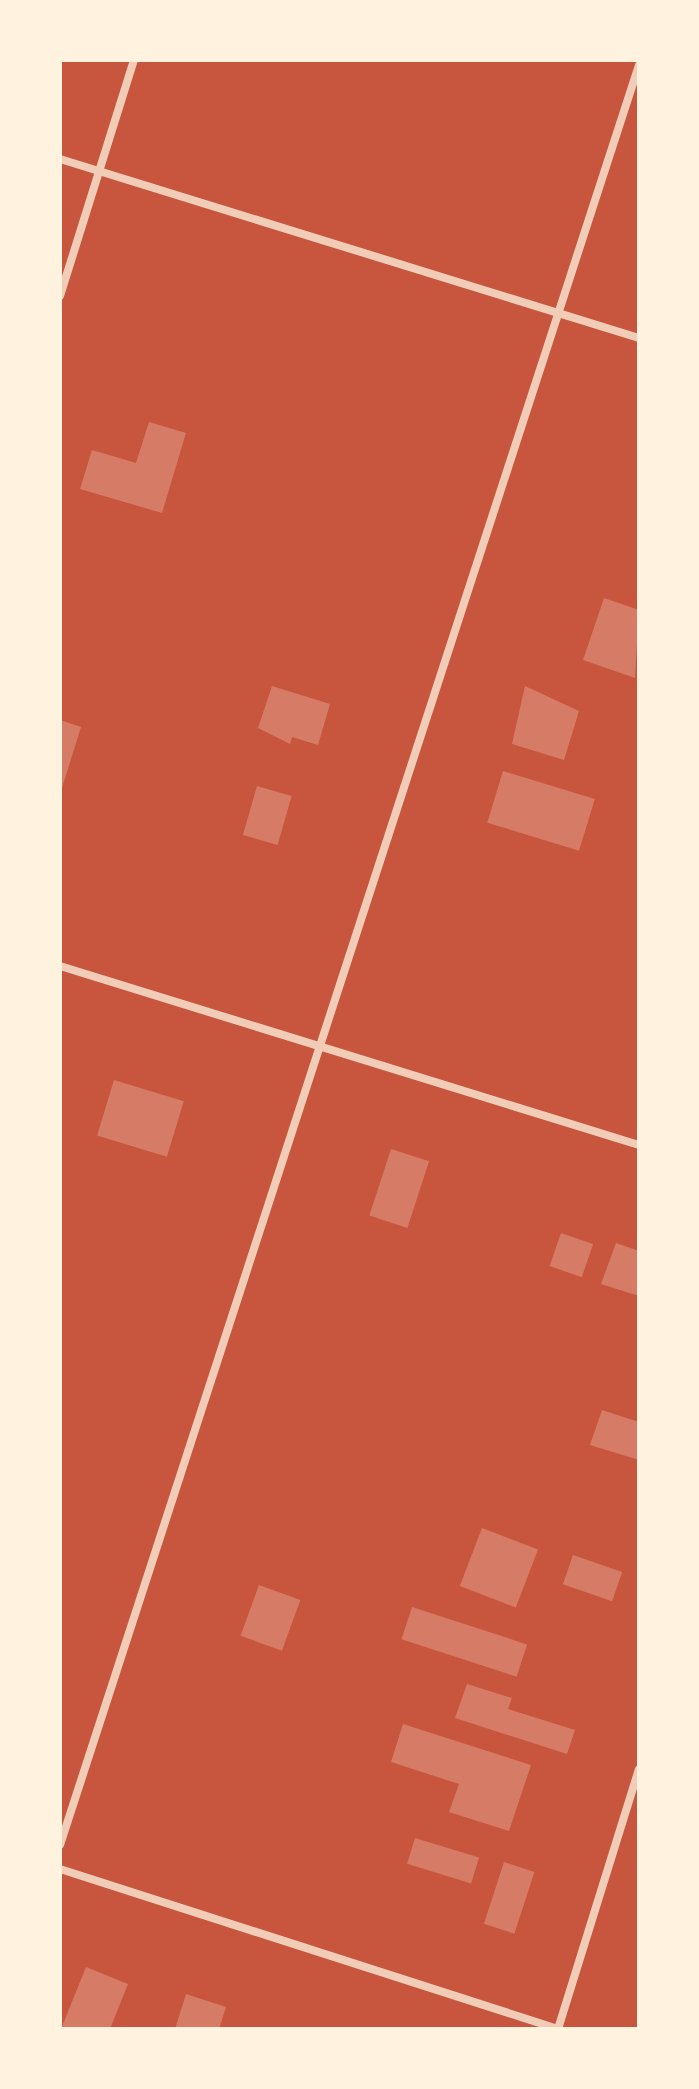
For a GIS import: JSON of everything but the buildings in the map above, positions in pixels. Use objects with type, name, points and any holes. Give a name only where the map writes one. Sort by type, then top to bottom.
[{"type":"street","points":[[60,296],[134,60]]},
{"type":"street","points":[[60,1845],[325,1045],[639,65]]},
{"type":"street","points":[[60,159],[639,338]]},
{"type":"street","points":[[60,966],[325,1045],[639,1145]]},
{"type":"street","points":[[60,1869],[558,2029],[639,1769]]}]
